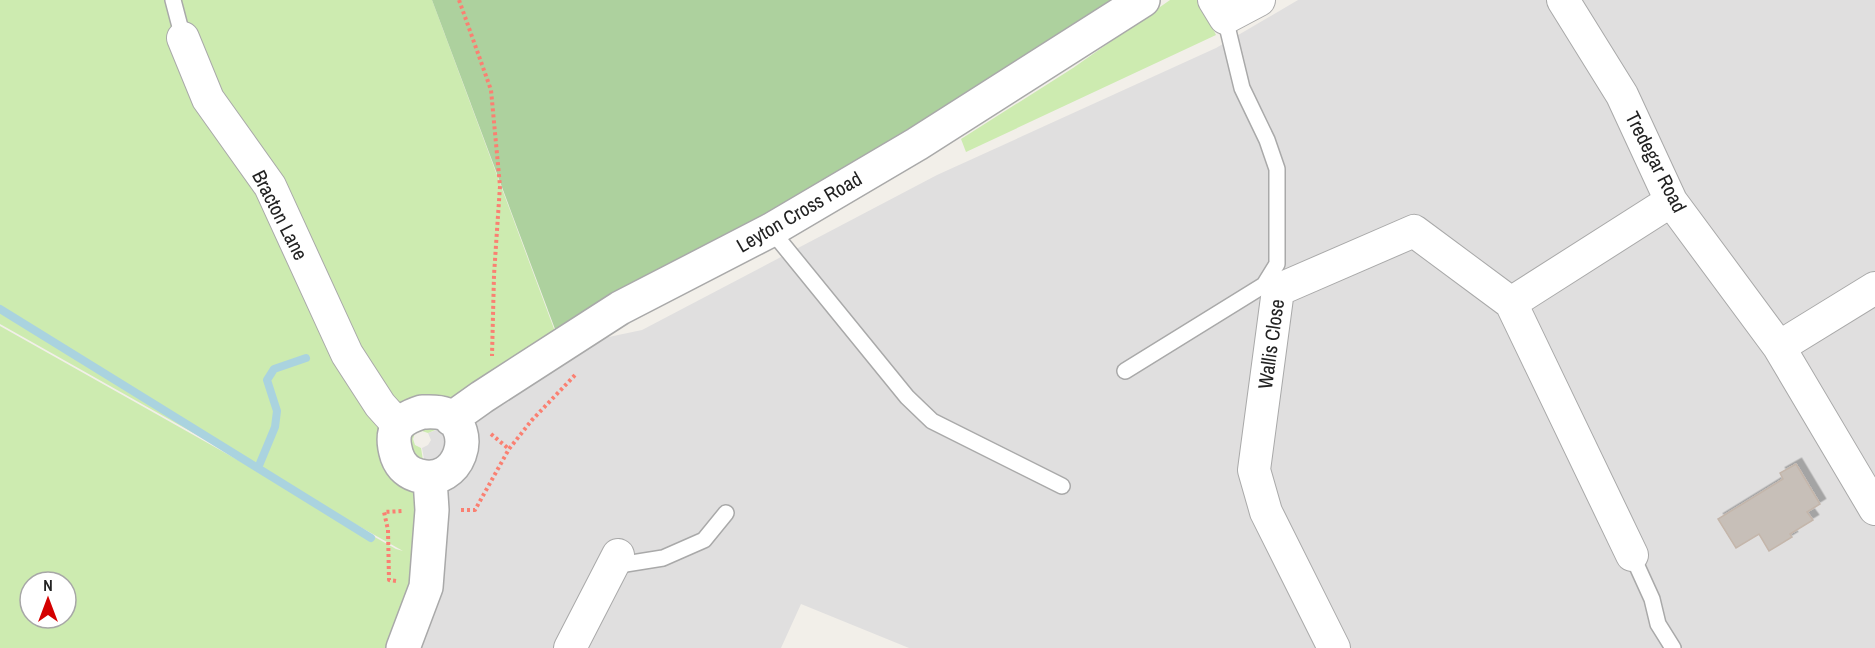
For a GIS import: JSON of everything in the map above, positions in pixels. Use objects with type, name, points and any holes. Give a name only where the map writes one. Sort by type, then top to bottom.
[{"type":"street","name":"Leyton Cross Road","points":[[452,419],[482,397],[620,308],[771,230],[917,144],[1143,0]]},
{"type":"street","points":[[1219,9],[1259,0]]},
{"type":"street","name":"Tredegar Road","points":[[1563,0],[1622,94],[1671,201],[1779,347],[1875,509]]},
{"type":"street","name":"Bracton Lane","points":[[183,38],[208,99],[270,186],[347,354],[380,405],[398,425]]},
{"type":"street","points":[[1511,303],[1671,201]]},
{"type":"street","name":"Wallis Close","points":[[1335,648],[1266,512],[1254,470],[1278,290],[1414,231],[1511,303],[1632,555]]},
{"type":"street","points":[[1779,347],[1875,288]]},
{"type":"street","points":[[422,412],[446,414],[452,419],[461,439],[459,458],[454,467],[439,477],[430,479],[415,475],[404,468],[393,443],[398,425],[408,417],[422,412]]},
{"type":"street","points":[[403,648],[426,587],[432,510],[430,479]]},
{"type":"street","points":[[570,648],[615,560]]},
{"type":"lane","name":"Bracton Lane","points":[[173,0],[183,38]]},
{"type":"lane","points":[[1125,371],[1264,285],[1277,264],[1277,169],[1268,140],[1242,88],[1219,9]]},
{"type":"lane","points":[[771,230],[907,397],[932,421],[1062,486]]},
{"type":"lane","points":[[615,560],[663,558],[704,540],[726,513]]},
{"type":"lane","points":[[1632,555],[1652,599],[1658,624],[1674,648]]},
{"type":"path","points":[[459,0],[491,90],[499,174],[491,362]]},
{"type":"shaded area","points":[[1298,0],[1875,0],[1875,648],[909,648],[801,604],[781,648],[404,648],[433,508],[422,448],[431,440],[428,433],[453,424],[561,347],[642,330],[937,175],[1216,48]]},
{"type":"green space","points":[[0,0],[432,0],[560,345],[452,423],[428,433],[422,431],[415,433],[413,439],[415,445],[421,448],[431,510],[402,648],[0,648],[0,326],[403,551],[0,324]]},
{"type":"green space","points":[[432,0],[1112,0],[913,133],[561,345]]},
{"type":"green space","points":[[1170,0],[1199,0],[1216,35],[966,152],[961,139],[1073,68]]},
{"type":"building","points":[[1796,464],[1820,504],[1807,512],[1813,520],[1790,534],[1792,537],[1769,551],[1759,534],[1736,548],[1718,519],[1783,479],[1780,473]]},
{"type":"waterway","points":[[0,309],[371,538]]},
{"type":"waterway","points":[[258,468],[275,427],[277,411],[267,380],[274,369],[306,358]]}]
